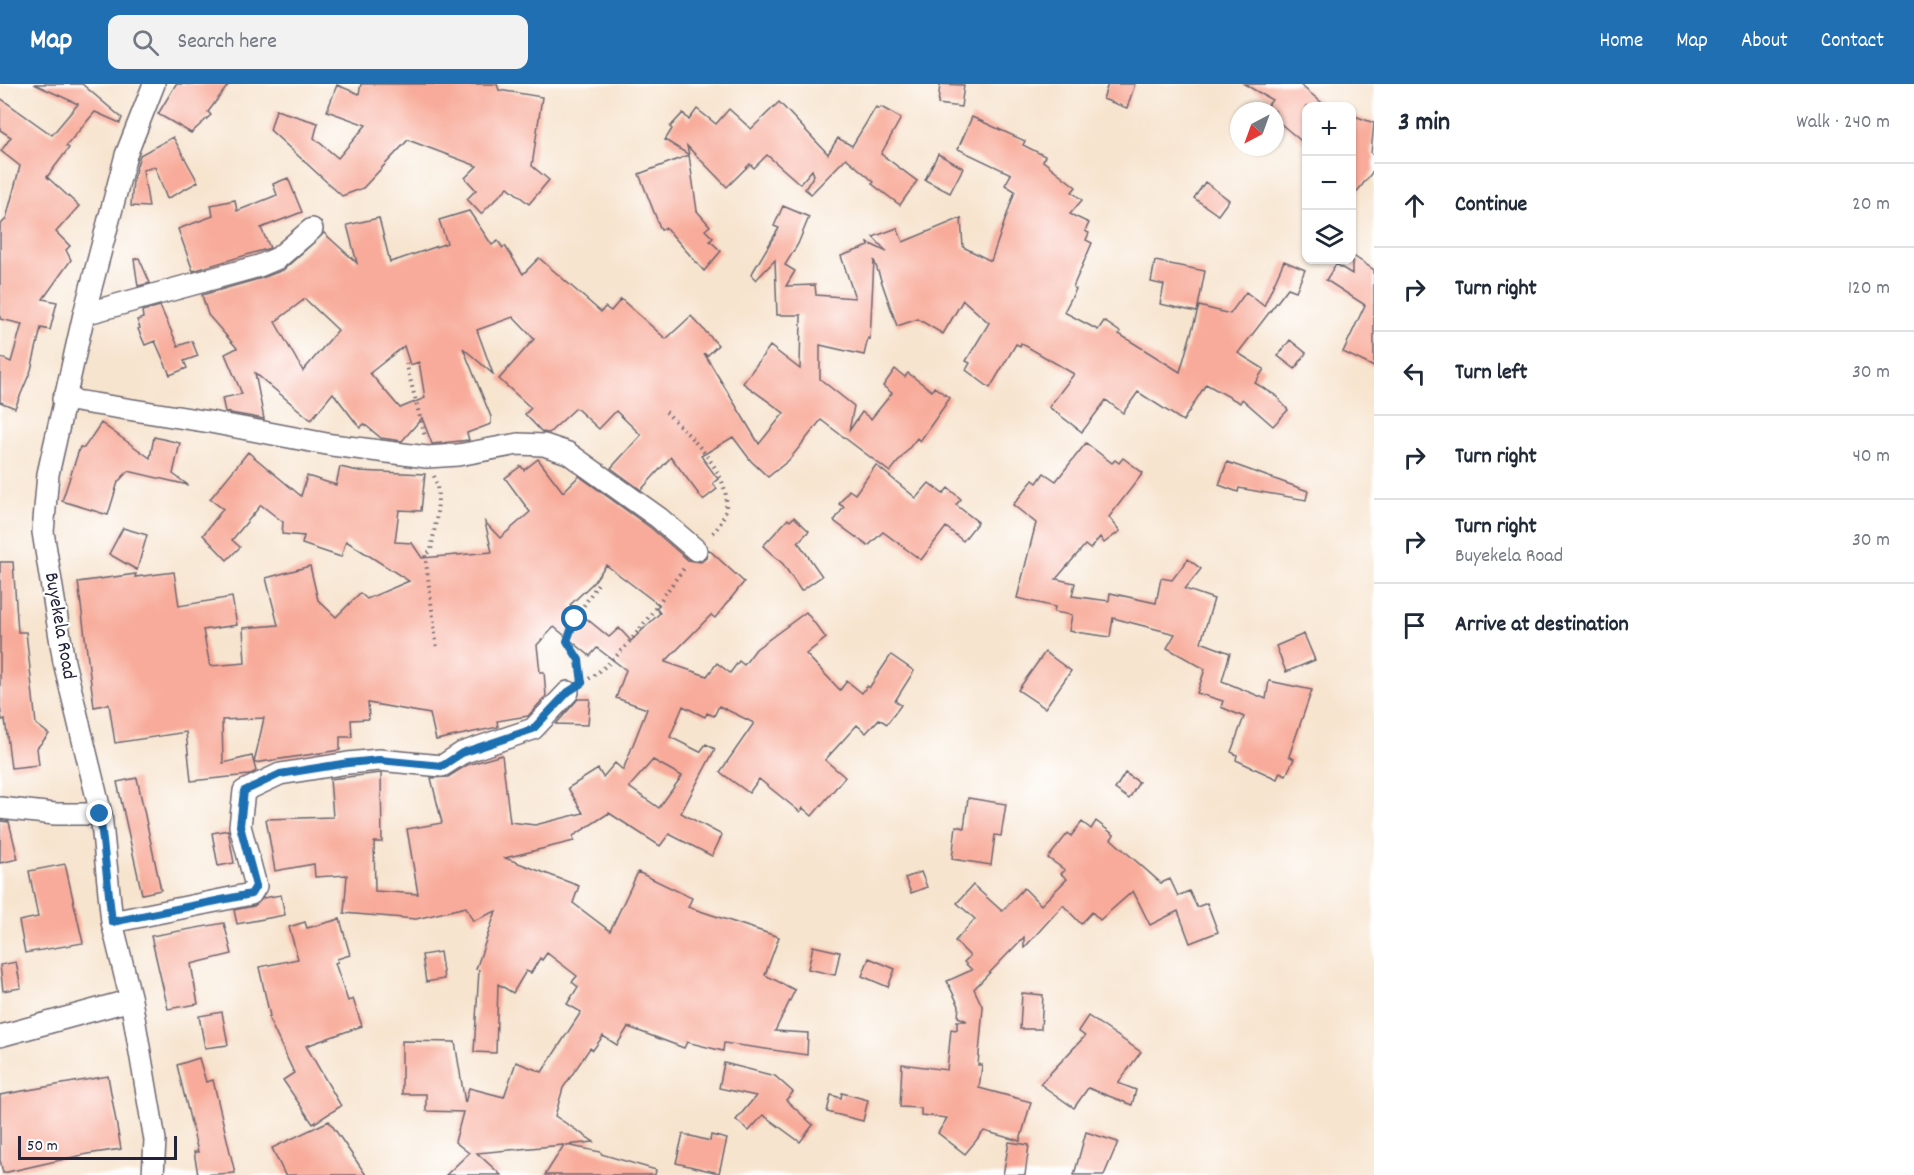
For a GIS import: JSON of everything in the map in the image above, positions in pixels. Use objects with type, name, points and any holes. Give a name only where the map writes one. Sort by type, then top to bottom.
[{"type":"street","name":"Buyekela Road","points":[[153,1175],[155,1140],[131,1000],[112,922],[100,814],[64,662],[43,532],[48,474],[63,399],[84,314],[126,155],[154,84]]},
{"type":"street","points":[[84,314],[259,266],[278,258],[312,229]]},
{"type":"street","points":[[63,399],[210,422],[332,445],[427,457],[458,455],[518,444],[544,445],[568,453],[659,518],[696,550]]},
{"type":"street","points":[[112,922],[251,894],[256,886],[240,826],[244,791],[280,774],[348,763],[379,760],[442,766],[462,753],[533,729],[575,687]]},
{"type":"street","points":[[0,808],[55,814],[100,814]]},
{"type":"street","points":[[0,1036],[131,1000]]},
{"type":"path","points":[[406,363],[425,435],[427,457],[438,485],[431,551],[425,554],[437,649]]},
{"type":"path","points":[[575,687],[601,671],[633,640],[661,596],[696,550],[714,533],[725,509],[724,484],[708,454],[666,412]]},
{"type":"path","points":[[575,687],[579,660],[567,641],[575,619],[599,582]]},
{"type":"building","points":[[34,84],[82,84],[122,118],[120,123],[95,112],[66,146],[69,148],[47,177],[79,206],[56,232],[70,246],[66,250],[71,260],[43,299],[57,302],[50,330],[41,328],[31,370],[15,408],[0,402],[0,357],[11,362],[22,324],[0,319],[0,225],[6,219],[20,166],[1,151],[11,137],[0,130],[0,98],[52,135],[78,104]]},
{"type":"building","points":[[176,84],[229,84],[208,112],[211,115],[191,133],[158,114]]},
{"type":"building","points":[[361,84],[497,84],[499,90],[542,97],[532,166],[549,180],[529,204],[508,187],[481,214],[467,199],[476,190],[465,178],[477,166],[408,140],[363,188],[342,196],[270,130],[276,110],[318,123],[314,138],[338,158],[366,125],[327,111],[337,85],[359,94]]},
{"type":"building","points":[[940,84],[964,85],[961,107],[938,104]]},
{"type":"building","points":[[1108,84],[1135,84],[1127,108],[1103,99]]},
{"type":"building","points":[[1244,84],[1299,84],[1321,102],[1302,102],[1302,142],[1284,127],[1284,102],[1270,102],[1272,100]]},
{"type":"building","points":[[779,102],[828,154],[838,138],[852,146],[876,107],[879,109],[881,107],[901,118],[881,154],[917,181],[900,205],[872,184],[874,182],[846,158],[811,194],[805,189],[814,175],[812,170],[800,184],[767,155],[754,168],[750,164],[727,187],[687,146],[689,155],[665,140],[672,129],[670,127],[683,113],[689,120],[697,109],[716,124],[729,109],[751,129]]},
{"type":"building","points":[[1356,116],[1374,123],[1371,153],[1374,156],[1374,170],[1356,193]]},
{"type":"building","points":[[972,117],[1025,141],[1023,145],[1045,156],[1043,161],[1076,187],[1072,192],[1082,200],[1070,214],[1089,223],[1085,231],[1089,233],[1086,240],[1092,243],[1073,287],[1076,289],[1064,312],[1098,330],[1104,321],[1120,332],[1119,334],[1180,372],[1199,306],[1230,314],[1246,292],[1264,306],[1284,261],[1305,270],[1296,291],[1288,288],[1238,353],[1264,369],[1255,383],[1275,395],[1288,410],[1273,426],[1242,399],[1240,403],[1206,384],[1183,421],[1138,392],[1123,413],[1106,400],[1082,432],[1049,407],[1074,374],[1021,343],[1020,346],[1016,344],[990,388],[966,370],[970,363],[966,361],[989,323],[963,300],[943,334],[918,319],[897,326],[874,260],[870,339],[868,338],[864,355],[820,345],[820,379],[854,406],[849,431],[862,412],[871,419],[892,393],[883,386],[895,369],[905,377],[908,373],[932,391],[934,387],[950,398],[920,441],[917,438],[890,472],[821,420],[789,460],[768,477],[751,461],[733,437],[701,456],[718,479],[713,483],[717,489],[703,500],[671,457],[641,490],[611,468],[641,435],[616,411],[599,429],[576,408],[549,433],[542,432],[525,414],[531,408],[499,379],[534,339],[513,317],[477,330],[493,374],[463,348],[491,417],[491,424],[467,433],[469,440],[432,444],[422,418],[402,441],[381,438],[364,424],[360,428],[333,393],[311,420],[255,373],[264,419],[225,412],[222,398],[242,394],[225,354],[237,348],[208,315],[202,295],[283,270],[324,233],[357,263],[347,225],[379,218],[390,262],[400,259],[447,243],[439,220],[469,211],[492,245],[498,241],[503,248],[505,246],[523,274],[539,258],[601,312],[605,307],[611,311],[621,299],[666,339],[691,316],[718,345],[707,356],[704,353],[759,444],[784,413],[743,383],[770,346],[800,369],[801,315],[777,315],[775,260],[756,280],[751,275],[779,228],[774,226],[783,206],[809,217],[798,244],[785,265],[795,271],[786,286],[815,285],[816,295],[855,298],[841,256],[869,246],[868,243],[887,252],[873,237],[897,228],[903,242],[961,218],[963,247],[991,261],[1015,191],[1005,185],[1011,174],[958,149]],"holes":[[[305,299],[338,330],[303,371],[275,322]],[[404,346],[410,365],[419,362],[425,398],[400,408],[370,373]]]},
{"type":"building","points":[[173,137],[198,182],[167,199],[155,167],[143,170],[149,207],[131,206],[133,180],[140,155]]},
{"type":"building","points":[[938,154],[963,168],[950,193],[925,180]]},
{"type":"building","points":[[689,155],[697,211],[710,226],[705,230],[713,238],[710,241],[721,251],[704,271],[666,228],[661,230],[639,174]]},
{"type":"building","points":[[288,178],[302,212],[261,228],[270,248],[193,271],[178,229],[213,216],[211,205],[235,200],[237,211],[277,195],[273,184]]},
{"type":"building","points":[[1205,182],[1229,200],[1218,215],[1194,198]]},
{"type":"building","points":[[139,258],[150,283],[138,286],[134,259]]},
{"type":"building","points":[[1356,258],[1374,270],[1374,367],[1343,352],[1365,305],[1326,280],[1336,264],[1352,274],[1352,264],[1356,264]]},
{"type":"building","points":[[1155,261],[1205,271],[1197,312],[1160,304],[1164,285],[1151,282]]},
{"type":"building","points":[[160,306],[178,346],[192,341],[198,356],[184,361],[187,368],[170,375],[155,341],[145,345],[138,329],[140,328],[137,320],[143,318],[142,311]]},
{"type":"building","points":[[1290,340],[1306,353],[1295,369],[1278,356]]},
{"type":"building","points":[[101,423],[150,458],[154,437],[180,443],[173,474],[188,485],[128,471],[118,482],[108,515],[62,501],[80,447],[84,448]]},
{"type":"building","points":[[1086,443],[1112,463],[1115,460],[1119,463],[1123,458],[1143,473],[1109,517],[1120,531],[1104,543],[1100,537],[1090,549],[1085,545],[1056,579],[1075,583],[1072,596],[1109,601],[1110,593],[1156,603],[1161,578],[1172,580],[1188,559],[1201,569],[1185,589],[1214,599],[1201,642],[1230,653],[1222,681],[1266,699],[1269,681],[1312,690],[1289,756],[1294,759],[1286,775],[1280,772],[1277,779],[1236,760],[1237,755],[1231,752],[1244,717],[1221,707],[1223,701],[1197,693],[1205,669],[1167,648],[1175,634],[1113,618],[1110,637],[1069,631],[1072,615],[1054,612],[1055,607],[1017,598],[1036,523],[1013,505],[1033,480],[1037,483],[1044,473],[1056,481]]},
{"type":"building","points":[[248,452],[301,496],[307,476],[336,485],[340,467],[358,471],[425,474],[421,511],[399,510],[395,542],[412,543],[422,558],[492,552],[485,522],[500,538],[530,512],[505,478],[521,466],[524,470],[538,459],[563,492],[579,476],[651,528],[688,560],[701,562],[706,558],[708,549],[744,582],[715,618],[711,615],[665,662],[707,676],[717,663],[730,673],[739,661],[744,665],[756,649],[806,612],[826,638],[806,654],[840,690],[847,681],[862,693],[867,686],[869,688],[891,655],[914,671],[895,701],[901,705],[887,724],[879,719],[866,733],[857,725],[825,760],[845,777],[812,816],[803,808],[800,812],[759,779],[749,793],[720,772],[754,723],[719,706],[714,716],[707,713],[705,717],[683,706],[670,737],[700,752],[706,744],[715,749],[681,813],[722,835],[712,856],[669,834],[660,846],[609,813],[573,836],[574,841],[505,858],[579,886],[573,903],[610,931],[638,872],[692,898],[688,907],[779,937],[765,975],[795,990],[775,1031],[808,1033],[807,1055],[724,1043],[723,1051],[687,1042],[684,1048],[628,1027],[617,1045],[603,1036],[593,1050],[590,1048],[563,1088],[555,1116],[594,1142],[566,1145],[601,1152],[601,1154],[656,1170],[655,1175],[545,1175],[564,1145],[477,1153],[501,1175],[446,1175],[469,1153],[455,1142],[463,1112],[426,1111],[426,1094],[402,1094],[402,1041],[455,1042],[465,1103],[469,1088],[504,1097],[516,1062],[542,1072],[581,1012],[567,1004],[578,987],[572,982],[577,976],[547,953],[542,960],[540,958],[531,973],[526,971],[513,993],[498,984],[496,1053],[474,1052],[479,970],[476,969],[496,911],[473,921],[466,907],[416,919],[344,913],[347,875],[315,877],[314,864],[275,871],[266,819],[333,817],[330,779],[381,773],[382,842],[374,842],[375,891],[418,894],[407,829],[442,823],[431,778],[448,777],[467,765],[502,755],[510,822],[535,825],[583,813],[568,788],[598,769],[603,777],[615,763],[623,770],[647,709],[616,698],[626,670],[597,648],[590,656],[554,627],[537,645],[540,672],[544,672],[546,696],[528,716],[497,721],[498,727],[436,740],[430,714],[368,703],[369,719],[351,720],[352,737],[340,737],[340,750],[254,763],[264,718],[222,720],[223,763],[252,756],[256,771],[249,775],[191,781],[186,732],[115,743],[109,704],[94,707],[78,582],[136,574],[135,577],[174,572],[179,606],[232,597],[237,625],[203,630],[210,666],[245,663],[243,628],[278,625],[266,578],[310,566],[318,600],[336,617],[360,593],[367,599],[409,581],[346,541],[341,557],[302,544],[304,536],[282,534],[283,522],[261,505],[232,540],[240,547],[227,560],[203,535],[223,509],[210,499]],"holes":[[[606,565],[659,605],[656,608],[660,613],[631,641],[619,628],[609,637],[570,605],[593,583]],[[653,760],[682,776],[659,808],[629,787]]]},
{"type":"building","points":[[1227,462],[1308,491],[1306,500],[1239,488],[1238,492],[1219,485]]},
{"type":"building","points":[[876,465],[916,498],[929,483],[943,494],[948,488],[961,499],[956,505],[978,522],[963,541],[946,527],[921,560],[883,532],[868,546],[834,521],[844,507],[839,504],[849,490],[855,494]]},
{"type":"building","points":[[794,517],[809,531],[798,542],[822,576],[801,591],[783,564],[763,546],[788,519],[790,521]]},
{"type":"building","points":[[123,528],[147,535],[137,570],[109,554]]},
{"type":"building","points":[[0,562],[13,562],[18,632],[26,632],[36,724],[49,734],[37,748],[39,765],[11,768],[5,719],[2,720],[0,707]]},
{"type":"building","points":[[1304,634],[1315,660],[1286,672],[1276,646]]},
{"type":"building","points":[[1045,652],[1071,671],[1045,708],[1018,690]]},
{"type":"building","points":[[578,699],[590,699],[588,725],[556,724]]},
{"type":"building","points":[[1125,773],[1139,782],[1129,799],[1115,789]]},
{"type":"building","points":[[137,778],[161,890],[142,894],[117,782]]},
{"type":"building","points":[[968,798],[1006,804],[1001,836],[995,835],[991,865],[952,859],[956,826],[964,828]]},
{"type":"building","points":[[0,821],[9,822],[18,859],[0,863]]},
{"type":"building","points":[[1096,821],[1114,835],[1111,839],[1161,883],[1170,879],[1178,896],[1189,891],[1197,907],[1207,903],[1218,932],[1190,943],[1178,911],[1150,925],[1133,891],[1100,920],[1092,912],[1081,924],[1063,905],[1024,948],[1024,937],[974,989],[983,1008],[978,1065],[982,1065],[979,1088],[1031,1102],[1020,1141],[984,1131],[965,1154],[938,1133],[947,1118],[921,1115],[921,1108],[900,1107],[902,1064],[947,1070],[951,1029],[957,1030],[957,1021],[967,1021],[958,1017],[959,1006],[947,981],[972,970],[964,962],[970,956],[955,941],[975,919],[957,903],[973,885],[1002,911],[1024,888],[1041,905],[1067,879],[1061,874],[1065,870],[1048,858],[1068,833],[1071,836],[1082,822],[1091,829]]},
{"type":"building","points":[[228,830],[234,863],[218,866],[212,833]]},
{"type":"building","points":[[65,864],[83,943],[25,953],[19,921],[38,917],[29,871]]},
{"type":"building","points":[[921,872],[927,887],[911,893],[905,878]]},
{"type":"building","points":[[281,895],[285,915],[237,924],[234,910],[254,906],[263,898]]},
{"type":"building","points":[[340,919],[350,955],[337,959],[338,962],[335,963],[348,1001],[353,999],[362,1026],[306,1046],[341,1106],[313,1124],[283,1080],[294,1073],[268,1017],[270,1016],[259,967],[298,959],[289,927],[305,922],[307,928]]},
{"type":"building","points":[[224,923],[232,954],[191,964],[198,1004],[168,1009],[151,936]]},
{"type":"building","points":[[813,946],[840,952],[835,975],[808,969]]},
{"type":"building","points":[[440,952],[444,979],[426,982],[422,955]]},
{"type":"building","points":[[869,958],[895,969],[888,987],[862,976]]},
{"type":"building","points":[[16,962],[21,988],[3,991],[0,965]]},
{"type":"building","points":[[1022,993],[1043,995],[1041,1029],[1020,1029]]},
{"type":"building","points":[[222,1012],[228,1045],[205,1048],[199,1016]]},
{"type":"building","points":[[1088,1016],[1141,1052],[1118,1083],[1136,1090],[1132,1105],[1088,1088],[1074,1108],[1040,1084],[1085,1036],[1078,1031]]},
{"type":"building","points":[[199,1058],[206,1082],[213,1080],[235,1173],[198,1175],[194,1152],[198,1152],[177,1065]]},
{"type":"building","points":[[724,1063],[775,1076],[793,1092],[786,1100],[813,1125],[800,1142],[763,1115],[749,1131],[736,1120],[756,1096],[719,1088]]},
{"type":"building","points":[[108,1076],[121,1149],[87,1154],[3,1173],[0,1160],[0,1095]]},
{"type":"building","points":[[842,1093],[868,1100],[863,1121],[827,1112],[831,1095],[841,1098]]},
{"type":"building","points":[[329,1121],[366,1175],[285,1175],[272,1148]]},
{"type":"building","points":[[1086,1132],[1118,1142],[1104,1175],[1074,1175]]},
{"type":"building","points":[[683,1134],[710,1141],[711,1135],[727,1139],[719,1173],[676,1163]]},
{"type":"building","points":[[1009,1142],[1029,1145],[1025,1175],[1003,1175]]},
{"type":"route","points":[[100,814],[112,922],[251,894],[256,886],[240,826],[244,791],[280,774],[348,763],[379,760],[442,766],[462,753],[533,729],[568,692],[582,683],[579,660],[567,641],[575,619]]}]
